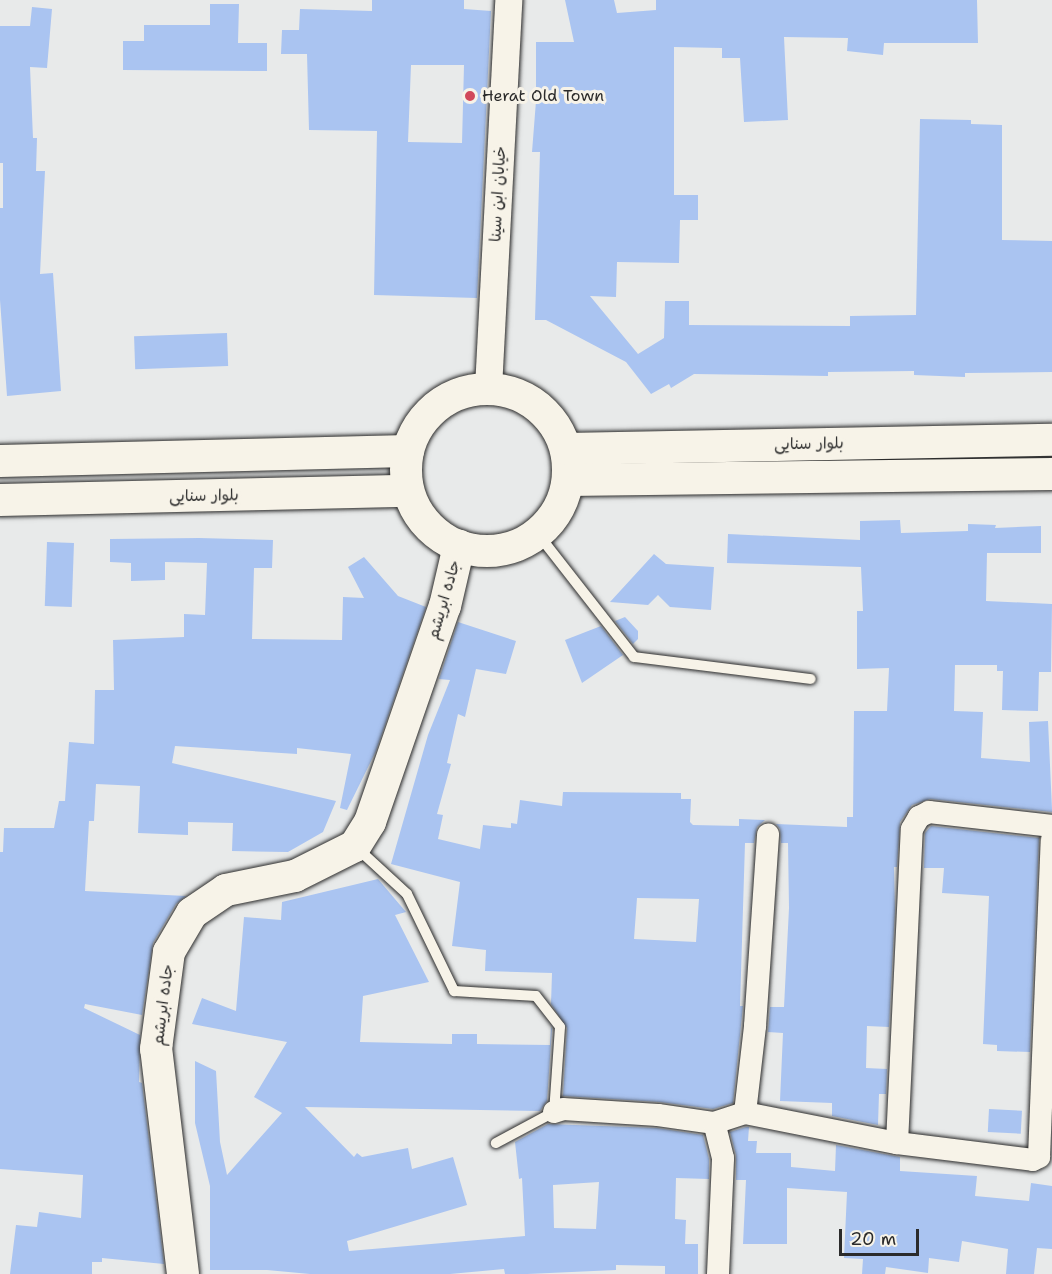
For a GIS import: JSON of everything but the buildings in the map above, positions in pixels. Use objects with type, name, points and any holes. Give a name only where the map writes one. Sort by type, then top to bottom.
[{"type":"main road","points":[[488,387],[509,391],[529,399],[546,412],[558,429],[566,449],[568,480],[558,510],[538,534],[520,545],[500,551],[479,551],[459,546],[442,538],[427,525],[408,491],[406,471],[408,451],[422,422],[446,399],[466,390],[488,387]]},
{"type":"main road","name":"بلوار سنایی","points":[[566,449],[1052,440]]},
{"type":"main road","points":[[0,461],[408,451]]},
{"type":"main road","name":"بلوار سنایی","points":[[568,480],[1052,474]]},
{"type":"main road","name":"بلوار سنایی","points":[[0,500],[408,491]]},
{"type":"main road","name":"جاده ابریشم","points":[[183,1274],[156,1049],[170,952],[192,913],[226,890],[295,876],[355,846],[370,822],[442,616],[459,546]]},
{"type":"street","name":"خیابان ابن سینا","points":[[488,387],[508,0]]},
{"type":"street","points":[[897,1143],[912,829],[919,817],[929,812],[1052,826]]},
{"type":"street","points":[[745,1113],[755,1026],[768,834]]},
{"type":"street","points":[[554,1112],[563,1109],[658,1115],[714,1123],[745,1113],[897,1143],[1033,1160],[1039,1157],[1045,1132],[1052,840]]},
{"type":"street","points":[[714,1123],[723,1158],[718,1274]]},
{"type":"lane","points":[[538,534],[634,657],[811,679]]},
{"type":"lane","points":[[355,846],[407,894],[454,991],[536,996],[560,1027],[554,1112],[496,1143]]},
{"type":"place","name":"Herat Old Town","points":[[470,96]]}]
